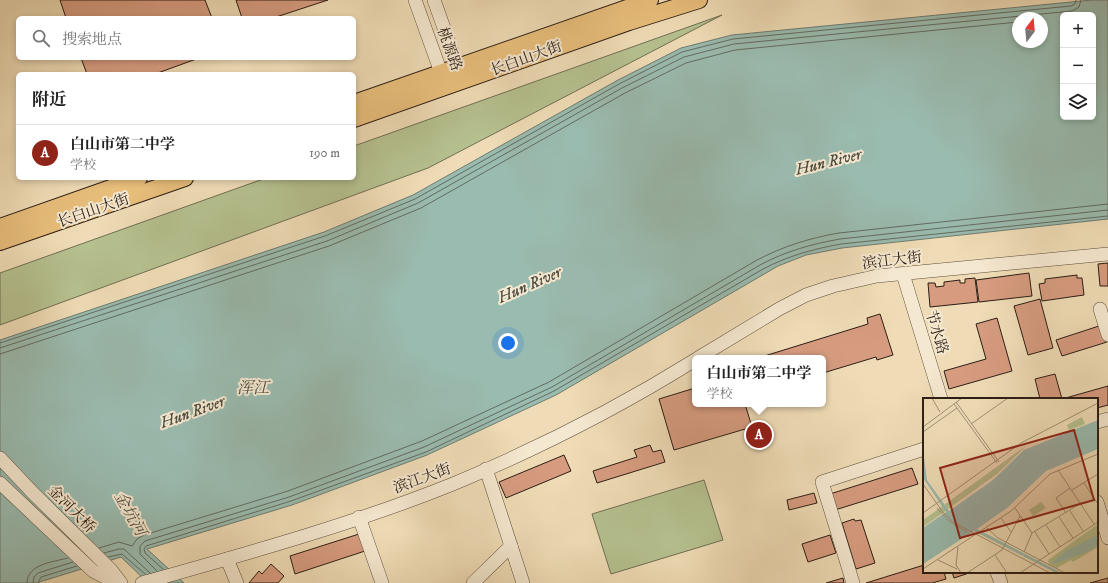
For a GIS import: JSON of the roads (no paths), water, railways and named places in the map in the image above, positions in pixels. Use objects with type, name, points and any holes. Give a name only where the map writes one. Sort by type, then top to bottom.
[{"type":"main road","name":"长白山大街","points":[[356,117],[444,79],[457,66],[650,0]]},
{"type":"main road","name":"长白山大街","points":[[356,102],[444,79],[463,81],[585,37],[699,0]]},
{"type":"main road","name":"长白山大街","points":[[0,227],[133,180]]},
{"type":"main road","name":"长白山大街","points":[[0,242],[179,180]]},
{"type":"street","name":"桃源路","points":[[415,0],[444,79]]},
{"type":"street","name":"桃源路","points":[[434,0],[463,81]]},
{"type":"street","name":"滨江大街","points":[[703,355],[779,309],[806,295],[855,280],[1108,254]]},
{"type":"street","name":"节水路","points":[[903,274],[941,398]]},
{"type":"street","points":[[1100,309],[1108,335]]},
{"type":"street","name":"滨江大街","points":[[142,583],[227,559],[359,517],[453,484],[573,430],[630,399],[692,362]]},
{"type":"street","points":[[1098,422],[1108,419]]},
{"type":"street","points":[[853,583],[822,482],[923,449]]},
{"type":"street","name":"金河大桥","points":[[0,458],[32,493],[111,570],[122,583]]},
{"type":"street","points":[[486,469],[523,583]]},
{"type":"street","name":"金河大桥","points":[[0,483],[93,571],[116,583]]},
{"type":"street","points":[[1098,505],[1108,538]]},
{"type":"street","points":[[359,517],[382,583]]},
{"type":"street","points":[[473,583],[511,546]]},
{"type":"street","points":[[227,559],[237,583]]},
{"type":"water","name":"浑江","points":[[1092,0],[1108,0],[1108,219],[842,248],[806,255],[778,266],[556,395],[427,455],[292,505],[147,549],[184,583],[148,583],[121,557],[36,583],[0,583],[0,340],[324,232],[413,195],[618,80],[681,48],[732,35]]},
{"type":"place","name":"白山市第二中学","points":[[759,435]]},
{"type":"water label","name":"Hun River","points":[[828,161]]},
{"type":"water label","name":"Hun River","points":[[529,284]]},
{"type":"water label","name":"Hun River","points":[[192,411]]},
{"type":"water label","name":"金坑河","points":[[131,513]]}]
